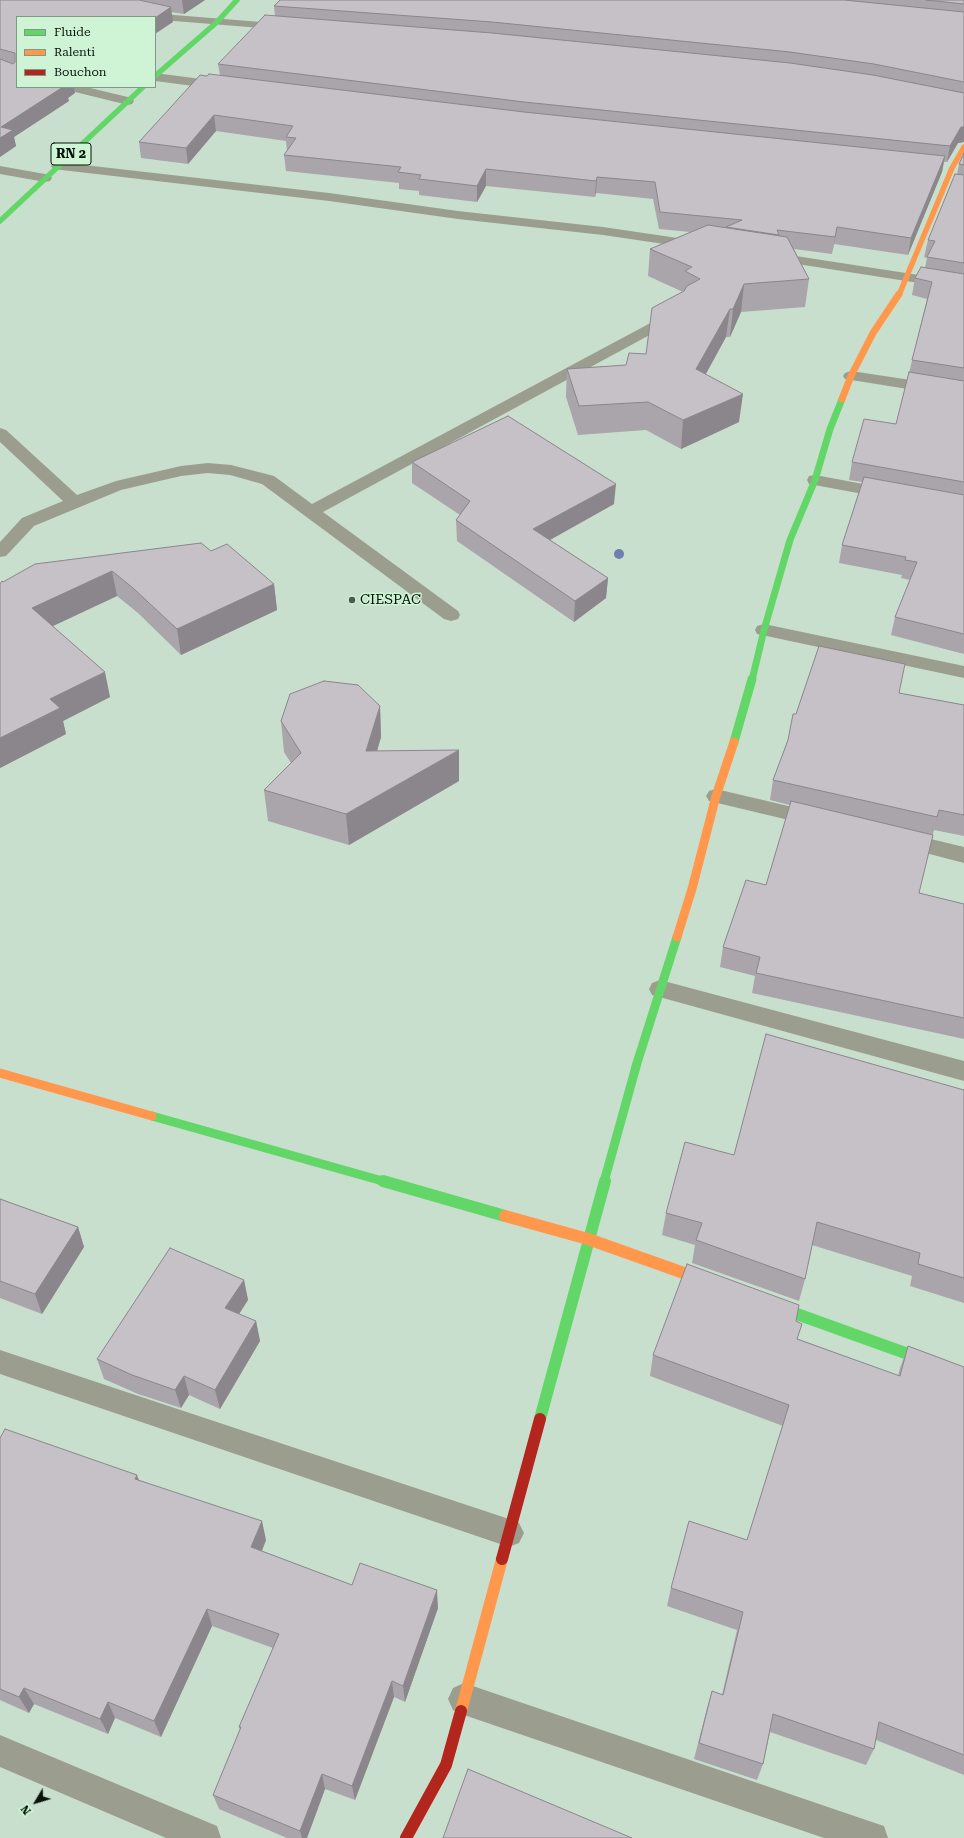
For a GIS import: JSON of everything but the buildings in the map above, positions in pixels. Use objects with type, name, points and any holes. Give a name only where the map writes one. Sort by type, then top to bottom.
[{"type":"main road","points":[[156,76],[217,22],[237,0]]},
{"type":"main road","name":"RN 2","points":[[0,221],[142,88]]},
{"type":"main road","points":[[406,1838],[446,1765],[637,1063],[692,889],[716,796],[744,710],[764,630],[790,540],[815,480],[830,429],[851,376],[873,333],[902,290],[952,185],[952,168],[964,147]]},
{"type":"main road","points":[[0,1073],[588,1239],[724,1288]]},
{"type":"main road","points":[[761,1301],[964,1374]]},
{"type":"street","points":[[91,0],[174,18],[296,28]]},
{"type":"street","points":[[156,77],[234,87]]},
{"type":"street","points":[[75,88],[128,101]]},
{"type":"street","points":[[58,166],[329,197],[458,215],[603,231],[712,247]]},
{"type":"street","points":[[936,167],[952,168]]},
{"type":"street","points":[[0,170],[45,178]]},
{"type":"street","points":[[759,254],[964,286]]},
{"type":"street","points":[[310,512],[676,316]]},
{"type":"street","points":[[851,376],[964,393]]},
{"type":"street","points":[[0,433],[74,502]]},
{"type":"street","points":[[0,552],[28,522],[116,486],[144,478],[181,471],[208,468],[231,470],[268,480],[451,615]]},
{"type":"street","points":[[815,480],[909,497]]},
{"type":"street","points":[[764,630],[964,672]]},
{"type":"street","points":[[716,796],[840,826]]},
{"type":"street","points":[[886,837],[964,855]]},
{"type":"street","points":[[660,989],[964,1071]]},
{"type":"street","points":[[0,1362],[509,1533]]},
{"type":"street","points":[[464,1699],[872,1838]]},
{"type":"street","points":[[0,1751],[205,1838]]},
{"type":"traffic: fast","points":[[156,75],[217,22],[237,0]]},
{"type":"traffic: fast","points":[[0,221],[142,88]]},
{"type":"traffic: fast","points":[[734,742],[744,711],[764,630],[790,540],[815,480],[830,429],[842,399]]},
{"type":"traffic: fast","points":[[540,1419],[637,1063],[677,937]]},
{"type":"traffic: fast","points":[[152,1116],[505,1216]]},
{"type":"traffic: fast","points":[[769,1304],[964,1374]]},
{"type":"traffic: slow","points":[[842,399],[851,376],[873,333],[902,290],[952,168],[964,147]]},
{"type":"traffic: slow","points":[[677,937],[692,889],[716,796],[734,742]]},
{"type":"traffic: slow","points":[[0,1073],[152,1116]]},
{"type":"traffic: slow","points":[[505,1216],[588,1239],[712,1283]]},
{"type":"traffic: slow","points":[[461,1711],[502,1559]]},
{"type":"traffic: jam","points":[[502,1559],[540,1419]]},
{"type":"traffic: jam","points":[[406,1838],[446,1765],[461,1711]]},
{"type":"place","name":"CIESPAC","points":[[352,600]]}]
